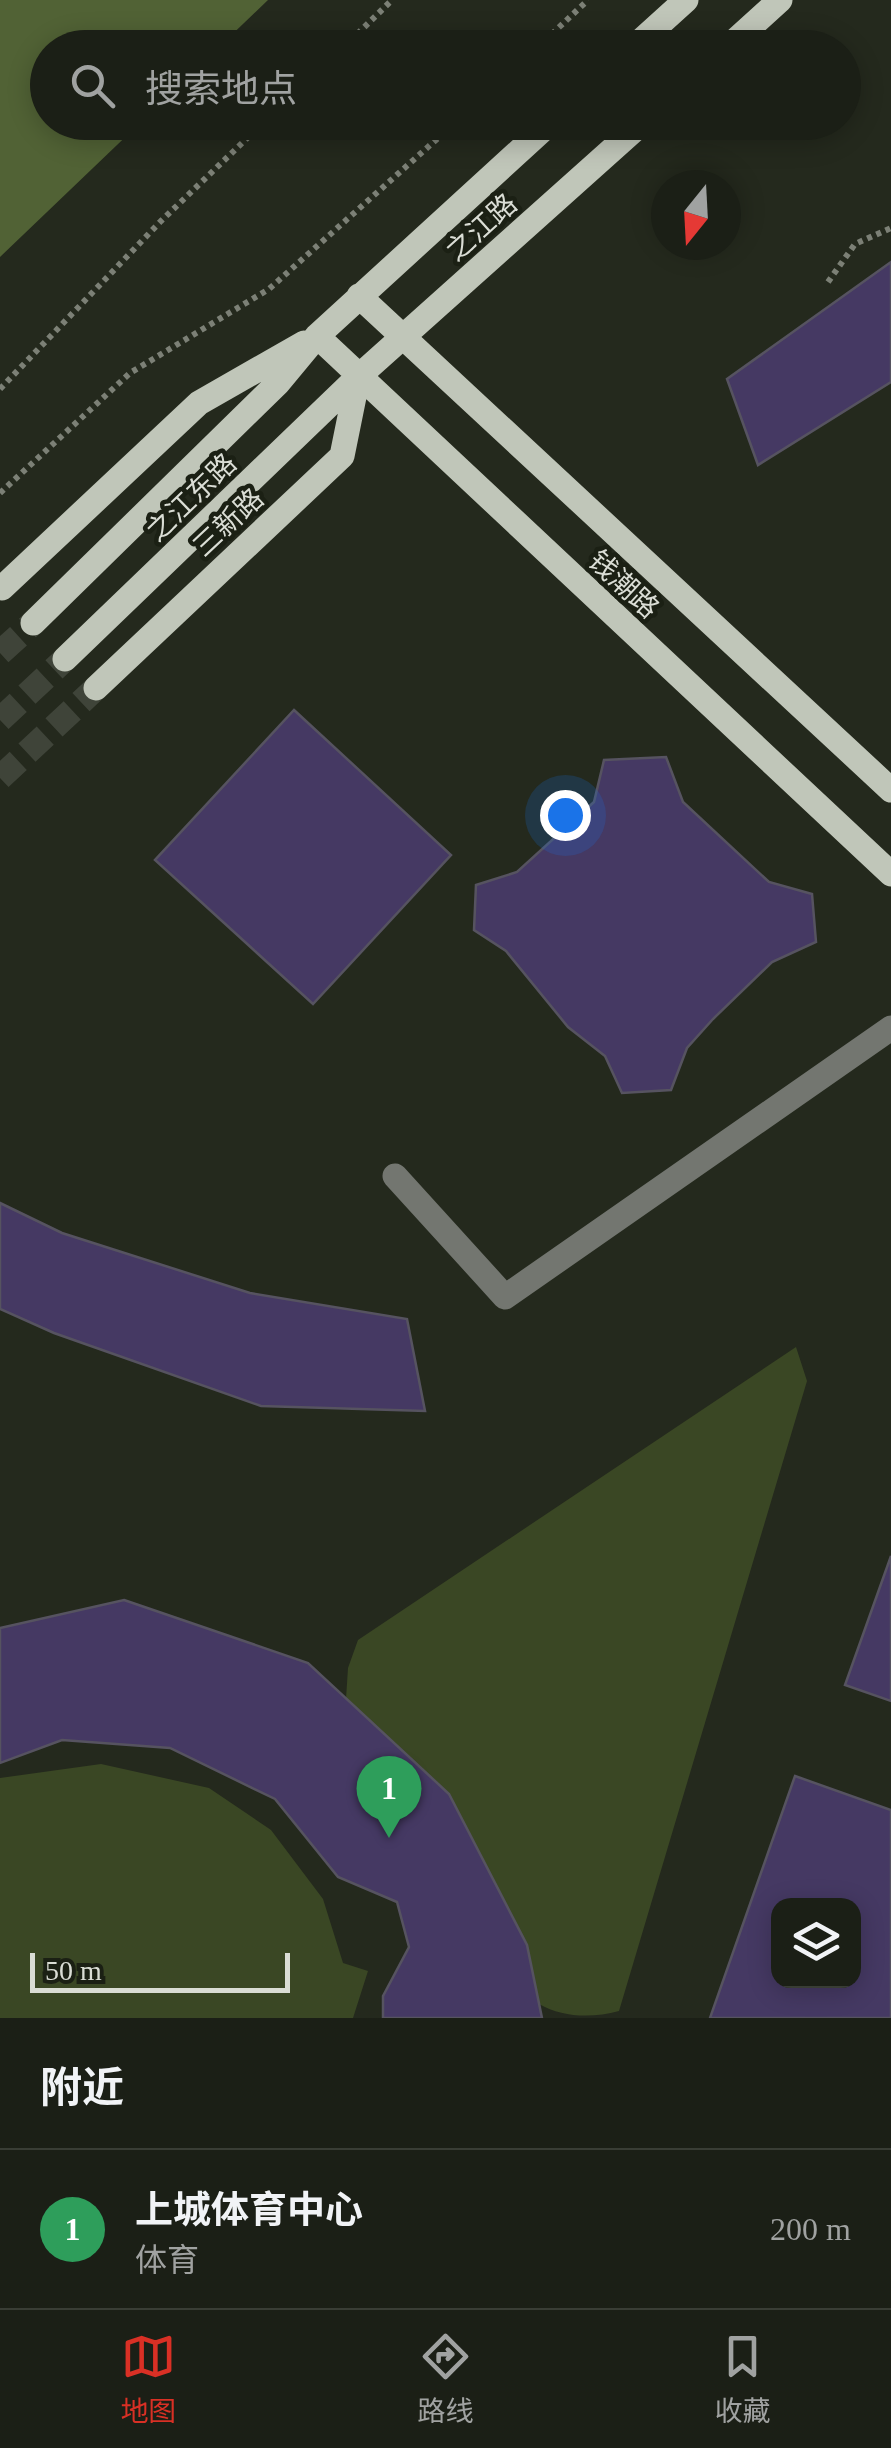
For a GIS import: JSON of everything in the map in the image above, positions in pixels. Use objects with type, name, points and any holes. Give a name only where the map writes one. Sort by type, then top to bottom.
[{"type":"main road","points":[[654,30],[686,0]]},
{"type":"main road","points":[[747,30],[780,0]]},
{"type":"main road","name":"之江路","points":[[317,336],[531,140]]},
{"type":"main road","name":"之江路","points":[[358,377],[623,140]]},
{"type":"main road","name":"钱潮路","points":[[360,296],[891,790]]},
{"type":"main road","points":[[2,588],[199,403],[317,336]]},
{"type":"main road","name":"钱潮路","points":[[317,336],[891,874]]},
{"type":"main road","name":"之江东路","points":[[33,623],[278,383],[317,336]]},
{"type":"main road","name":"之江东路","points":[[65,659],[358,377]]},
{"type":"main road","name":"三新路","points":[[96,688],[342,456],[358,377]]},
{"type":"lane","points":[[395,1176],[505,1297],[891,1028]]},
{"type":"path","points":[[361,30],[392,0]]},
{"type":"path","points":[[556,30],[588,0]]},
{"type":"path","points":[[0,389],[161,220],[245,140]]},
{"type":"path","points":[[0,492],[130,373],[268,288],[436,140]]},
{"type":"path","points":[[828,282],[855,244],[891,228]]},
{"type":"shaded area","points":[[0,0],[268,0],[237,30],[30,30],[30,140],[122,140],[0,257]]},
{"type":"shaded area","points":[[796,1347],[807,1381],[619,2011],[578,2015],[548,2009],[539,2004],[527,1945],[449,1794],[346,1699],[348,1668],[358,1640]]},
{"type":"shaded area","points":[[101,1764],[209,1788],[271,1830],[323,1899],[343,1963],[368,1971],[353,2018],[0,2018],[0,1778]]},
{"type":"building","points":[[891,262],[891,382],[758,465],[727,379]]},
{"type":"building","points":[[294,710],[451,855],[313,1004],[155,860]]},
{"type":"building","points":[[666,757],[683,802],[769,882],[812,894],[816,942],[772,962],[713,1019],[687,1048],[671,1090],[622,1093],[605,1056],[568,1027],[506,951],[474,930],[476,885],[517,872],[594,802],[604,760]]},
{"type":"building","points":[[0,1203],[62,1233],[250,1293],[407,1319],[425,1411],[261,1406],[54,1333],[0,1309]]},
{"type":"building","points":[[891,1556],[891,1701],[845,1685]]},
{"type":"building","points":[[124,1600],[308,1663],[449,1794],[527,1945],[542,2018],[383,2018],[383,1996],[409,1947],[397,1902],[338,1877],[275,1799],[170,1748],[62,1740],[0,1763],[0,1628]]},
{"type":"building","points":[[795,1776],[891,1810],[891,2018],[710,2018]]},
{"type":"tunnel","points":[[0,653],[33,623]]},
{"type":"tunnel","points":[[0,720],[65,659]]},
{"type":"tunnel","points":[[0,778],[96,688]]},
{"type":"place","name":"上城体育中心","points":[[389,1838]]}]
